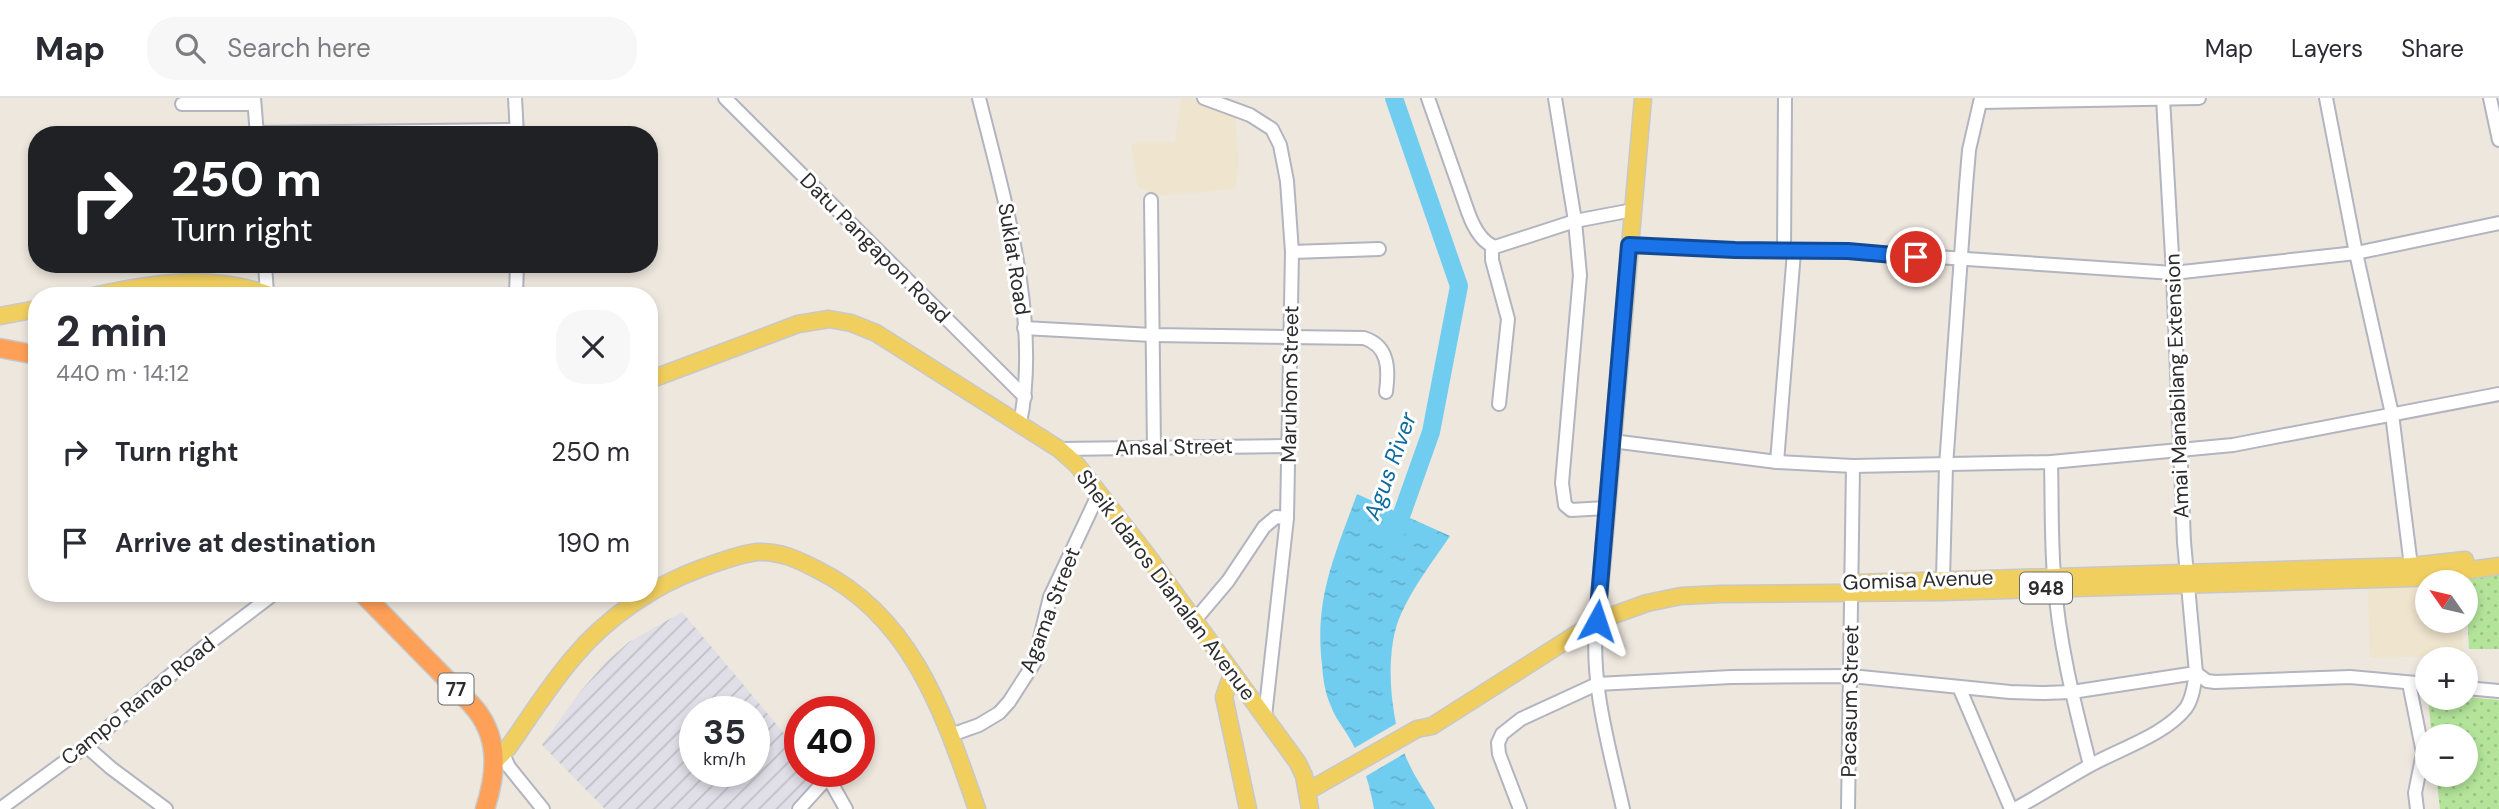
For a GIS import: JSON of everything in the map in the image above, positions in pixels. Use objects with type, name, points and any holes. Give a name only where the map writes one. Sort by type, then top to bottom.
[{"type":"highway","points":[[0,348],[28,353]]},
{"type":"highway","name":"77","points":[[371,602],[478,710],[499,757],[485,809]]},
{"type":"main road","points":[[1597,617],[1643,98]]},
{"type":"main road","points":[[136,287],[188,281],[237,287]]},
{"type":"main road","points":[[0,316],[28,311]]},
{"type":"main road","name":"Sheik Idaros Dianalan Avenue","points":[[658,377],[798,324],[829,319],[850,323],[876,333],[1020,423],[1059,449],[1077,465],[1195,620],[1298,763],[1308,791],[1310,809]]},
{"type":"main road","points":[[658,590],[683,575],[724,560],[758,552],[791,557],[841,581],[887,621],[922,674],[951,735],[976,809]]},
{"type":"main road","name":"Gomisa Avenue","points":[[2187,578],[2412,566],[2499,556]]},
{"type":"main road","name":"Gomisa Avenue","points":[[1308,791],[1413,731],[1427,718],[1597,617],[1644,595],[1719,586],[1852,588],[2187,578],[2413,578],[2499,566]]},
{"type":"main road","name":"Gomisa Avenue","points":[[1852,588],[1943,579],[2054,581]]},
{"type":"main road","points":[[499,757],[573,657],[624,610],[637,602]]},
{"type":"main road","points":[[1232,674],[1224,697],[1248,809]]},
{"type":"street","points":[[515,98],[517,126]]},
{"type":"street","name":"Datu Pangapon Road","points":[[725,98],[1025,397]]},
{"type":"street","name":"Suklat Road","points":[[979,98],[1011,223],[1024,328],[1025,397],[1020,423]]},
{"type":"street","name":"Maruhom Street","points":[[1204,98],[1250,115],[1268,125],[1277,136],[1287,181],[1292,251],[1287,518],[1265,716]]},
{"type":"street","points":[[1428,98],[1468,212],[1478,232],[1492,246],[1575,221],[1633,210]]},
{"type":"street","points":[[1555,98],[1575,221],[1580,275],[1563,459],[1564,501],[1566,507],[1571,510],[1606,508]]},
{"type":"street","points":[[1777,462],[1789,251],[1785,98]]},
{"type":"street","points":[[1943,579],[1946,466],[1969,150],[1981,100],[2199,98]]},
{"type":"street","points":[[2326,98],[2356,253],[2392,414],[2412,566]]},
{"type":"street","points":[[2490,98],[2499,140]]},
{"type":"street","name":"Amai Manabilang Extension","points":[[2013,809],[2174,720],[2187,707],[2193,694],[2196,673],[2187,578],[2163,99]]},
{"type":"street","points":[[182,104],[254,101],[256,126]]},
{"type":"street","points":[[1151,200],[1154,448]]},
{"type":"street","points":[[1629,245],[1848,251],[1961,261],[2173,273],[2356,253],[2499,223]]},
{"type":"street","points":[[1492,246],[1492,260],[1508,319],[1499,404]]},
{"type":"street","points":[[1292,251],[1379,249]]},
{"type":"street","points":[[1024,328],[1152,335],[1364,338],[1374,341],[1385,356],[1388,379],[1386,392]]},
{"type":"street","points":[[1612,441],[1777,462],[1853,466],[2051,462],[2233,445],[2499,394]]},
{"type":"street","name":"Ansal Street","points":[[1059,449],[1289,446]]},
{"type":"street","points":[[2051,462],[2054,581],[2064,658],[2090,765]]},
{"type":"street","name":"Pacasum Street","points":[[1848,809],[1853,466]]},
{"type":"street","name":"Agama Street","points":[[951,735],[979,725],[999,713],[1034,663],[1051,597],[1099,493]]},
{"type":"street","points":[[1195,620],[1227,581],[1264,527],[1276,517],[1287,518]]},
{"type":"street","name":"Campo Ranao Road","points":[[0,809],[86,746],[204,647],[263,602]]},
{"type":"street","points":[[1597,617],[1594,650],[1597,684],[1623,809]]},
{"type":"street","points":[[1520,809],[1499,754],[1498,743],[1502,734],[1521,719],[1597,684],[1731,677],[1851,676],[2026,693],[2072,692],[2196,673],[2207,681],[2215,682],[2350,677],[2415,683]]},
{"type":"street","points":[[2409,683],[2423,753],[2416,793],[2417,809]]},
{"type":"street","points":[[1958,687],[2013,809]]},
{"type":"street","points":[[2478,689],[2499,691]]},
{"type":"street","points":[[86,746],[166,809]]},
{"type":"street","points":[[499,757],[543,809]]},
{"type":"street","points":[[799,809],[816,787]]},
{"type":"street","points":[[833,787],[846,809]]},
{"type":"shaded area","points":[[1181,98],[1190,98],[1235,117],[1239,162],[1235,189],[1157,196],[1138,187],[1131,145],[1142,141],[1175,142]]},
{"type":"shaded area","points":[[2415,587],[2415,634],[2462,634],[2463,647],[2415,647],[2415,657],[2370,658],[2368,588]]},
{"type":"shaded area","points":[[682,612],[753,696],[679,696],[679,787],[770,787],[770,716],[784,733],[784,787],[810,787],[789,809],[605,809],[542,745],[579,693],[607,661],[629,642]]},
{"type":"green space","points":[[2499,570],[2499,649],[2469,647],[2468,634],[2478,634],[2478,573]]},
{"type":"green space","points":[[2478,698],[2499,700],[2499,809],[2440,809],[2437,787],[2478,787],[2478,724],[2431,724],[2429,710],[2478,710]]},
{"type":"water","points":[[1357,494],[1450,536],[1417,584],[1401,614],[1392,646],[1391,664],[1392,701],[1399,737],[1410,767],[1435,809],[1374,809],[1362,764],[1335,715],[1326,691],[1320,641],[1324,598],[1334,557]]},
{"type":"pier","points":[[1399,722],[1407,752],[1363,778],[1351,750]]},
{"type":"waterway","name":"Agus River","points":[[1394,98],[1459,286],[1431,432],[1394,536]]},
{"type":"route","points":[[1597,621],[1629,245],[1848,251],[1916,257]]}]
